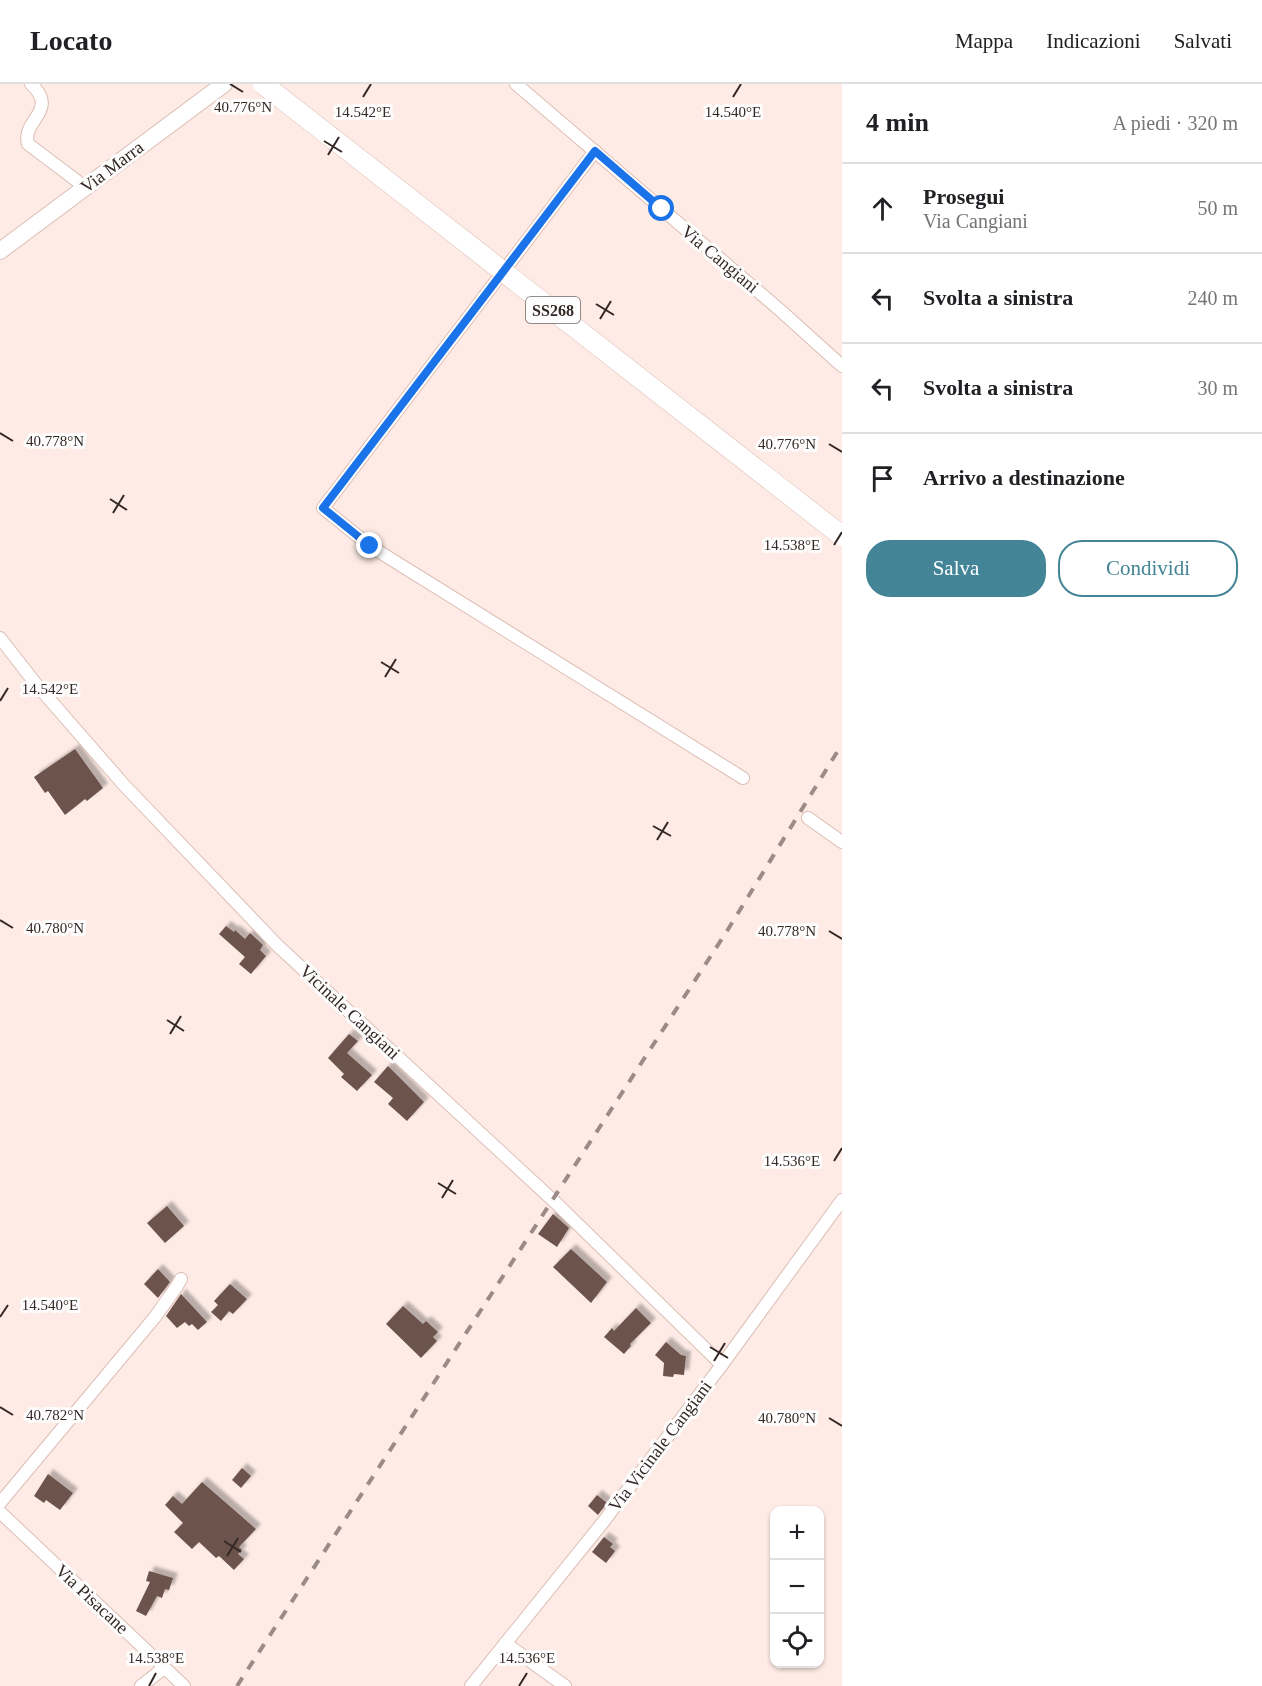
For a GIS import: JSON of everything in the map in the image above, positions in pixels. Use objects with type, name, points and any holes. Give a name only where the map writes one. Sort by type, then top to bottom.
[{"type":"highway","name":"SS268","points":[[263,84],[842,536]]},
{"type":"main road","name":"Via Marra","points":[[0,250],[224,84]]},
{"type":"street","points":[[31,84],[38,91],[42,104],[28,134],[28,144],[85,187]]},
{"type":"street","name":"Via Cangiani","points":[[516,84],[842,366]]},
{"type":"street","points":[[595,151],[323,508],[370,546],[743,778]]},
{"type":"street","name":"Vicinale Cangiani","points":[[0,638],[36,684],[124,785],[278,946],[553,1200],[722,1365]]},
{"type":"street","points":[[808,818],[842,842]]},
{"type":"street","name":"Via Vicinale Cangiani","points":[[471,1686],[604,1521],[722,1365],[842,1200]]},
{"type":"street","points":[[0,1503],[155,1317],[181,1279]]},
{"type":"street","name":"Via Pisacane","points":[[0,1512],[184,1686]]},
{"type":"street","points":[[505,1642],[565,1686]]},
{"type":"street","points":[[141,1686],[164,1668]]},
{"type":"building","points":[[75,749],[103,788],[65,815],[48,791],[45,793],[34,777]]},
{"type":"building","points":[[226,926],[245,939],[250,933],[263,945],[260,950],[266,956],[251,974],[239,964],[245,957],[219,934]]},
{"type":"building","points":[[349,1034],[358,1041],[347,1053],[372,1075],[357,1091],[341,1077],[344,1074],[328,1058]]},
{"type":"building","points":[[388,1066],[424,1102],[407,1121],[388,1104],[393,1098],[374,1082]]},
{"type":"building","points":[[167,1206],[184,1226],[165,1243],[147,1223]]},
{"type":"building","points":[[553,1214],[569,1228],[557,1247],[538,1234]]},
{"type":"building","points":[[571,1249],[607,1282],[591,1303],[553,1267]]},
{"type":"building","points":[[158,1269],[170,1282],[158,1298],[144,1284]]},
{"type":"building","points":[[230,1284],[247,1299],[233,1314],[229,1311],[221,1321],[211,1312],[218,1305],[214,1301]]},
{"type":"building","points":[[181,1294],[207,1322],[198,1330],[192,1324],[189,1326],[185,1322],[177,1328],[166,1316]]},
{"type":"building","points":[[403,1306],[423,1324],[426,1321],[438,1332],[433,1337],[437,1341],[421,1358],[386,1324]]},
{"type":"building","points":[[636,1308],[651,1323],[630,1344],[631,1346],[624,1354],[604,1337],[612,1328],[614,1331]]},
{"type":"building","points":[[666,1342],[681,1355],[686,1356],[684,1375],[663,1376],[664,1363],[655,1355]]},
{"type":"building","points":[[242,1468],[251,1476],[241,1488],[232,1480]]},
{"type":"building","points":[[48,1474],[73,1493],[60,1510],[46,1500],[44,1503],[34,1496]]},
{"type":"building","points":[[202,1482],[256,1529],[239,1547],[242,1550],[238,1554],[244,1559],[234,1570],[219,1556],[216,1558],[199,1542],[192,1549],[174,1532],[183,1523],[165,1505],[173,1496],[182,1504]]},
{"type":"building","points":[[597,1495],[607,1503],[598,1515],[588,1506]]},
{"type":"building","points":[[604,1537],[613,1544],[610,1547],[615,1551],[606,1563],[592,1552]]},
{"type":"building","points":[[149,1571],[173,1578],[169,1590],[165,1589],[162,1598],[157,1596],[146,1616],[136,1611],[150,1582],[146,1581]]},
{"type":"railway","points":[[237,1686],[727,931],[842,744]]},
{"type":"route","points":[[370,546],[323,508],[595,151],[662,209]]}]
